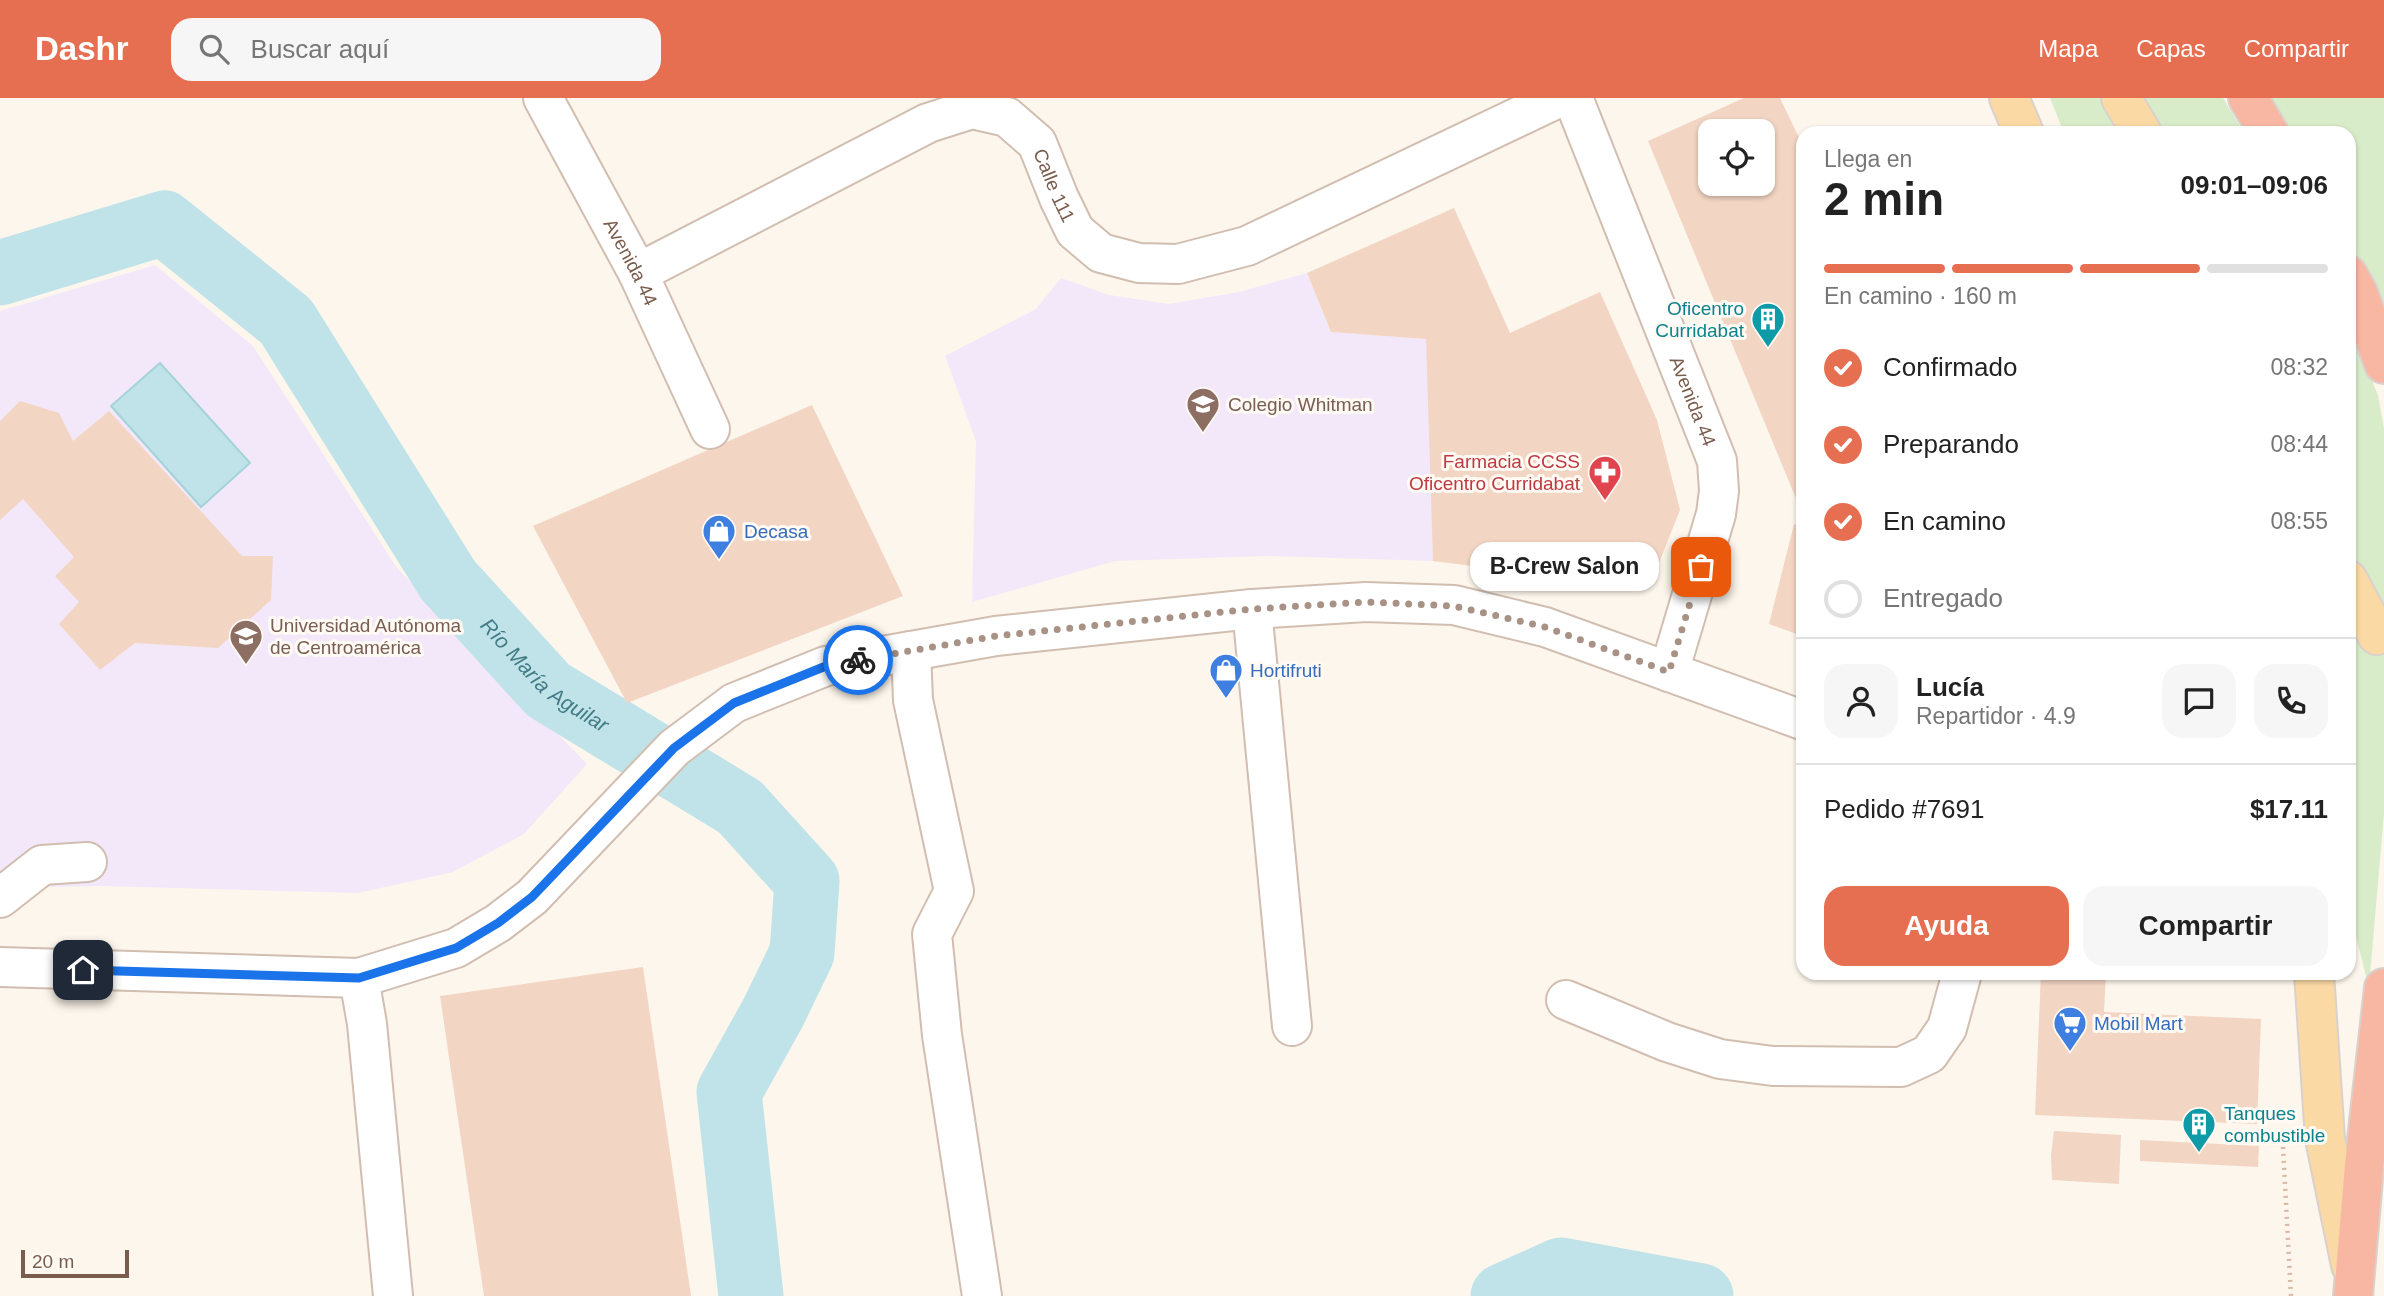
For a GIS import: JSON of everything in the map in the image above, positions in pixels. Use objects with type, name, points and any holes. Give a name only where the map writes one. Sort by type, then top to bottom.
[{"type":"highway","points":[[2248,98],[2265,126]]},
{"type":"highway","points":[[2356,289],[2384,364]]},
{"type":"highway","points":[[2353,1289],[2384,988]]},
{"type":"main road","points":[[2008,98],[2021,126]]},
{"type":"main road","points":[[2356,595],[2377,635]]},
{"type":"main road","points":[[2314,980],[2325,1139],[2353,1289]]},
{"type":"street","name":"Avenida 44","points":[[543,98],[638,273],[710,429]]},
{"type":"street","name":"Calle 111","points":[[638,273],[928,122],[972,109],[1007,117],[1037,143],[1075,231],[1101,253],[1139,264],[1178,264],[1247,246],[1519,106],[1558,98]]},
{"type":"street","name":"Avenida 44","points":[[1573,98],[1717,461],[1719,491],[1716,514],[1669,672]]},
{"type":"street","points":[[0,967],[359,978],[456,948],[498,923],[532,897],[674,748],[734,703],[826,666],[996,636],[1252,609],[1366,602],[1454,606],[1545,627],[1796,718]]},
{"type":"street","points":[[1252,609],[1292,1026]]},
{"type":"street","points":[[911,651],[913,699],[954,891],[932,934],[942,1035],[982,1296]]},
{"type":"street","points":[[0,898],[42,865],[87,862]]},
{"type":"street","points":[[359,978],[367,1024],[393,1296]]},
{"type":"street","points":[[1566,1000],[1667,1042],[1720,1059],[1773,1066],[1900,1067],[1929,1054],[1941,1037],[1947,1028],[1960,980]]},
{"type":"path","points":[[2283,1147],[2291,1296]]},
{"type":"shaded area","name":"Universidad Autónoma de Centroamérica","points":[[155,265],[253,346],[397,568],[587,764],[524,834],[453,872],[358,893],[103,886],[0,888],[0,311]]},
{"type":"shaded area","name":"Colegio Whitman","points":[[1307,273],[1331,332],[1426,339],[1432,427],[1433,561],[1266,556],[1115,561],[972,602],[976,441],[945,356],[1036,309],[1061,278],[1109,295],[1169,304],[1239,292]]},
{"type":"green space","points":[[2050,98],[2223,98],[2240,126],[2061,126]]},
{"type":"green space","points":[[2260,98],[2384,98],[2384,319],[2356,259],[2356,126],[2277,126]]},
{"type":"green space","points":[[2356,344],[2378,395],[2384,428],[2384,813],[2369,987],[2356,937]]},
{"type":"water","points":[[160,363],[250,463],[201,507],[111,406]]},
{"type":"building","name":"Oficentro Curridabat","points":[[1744,98],[1780,98],[1796,131],[1796,499],[1648,141]]},
{"type":"building","name":"Oficentro Curridabat","points":[[1454,208],[1510,333],[1600,292],[1657,420],[1680,510],[1649,588],[1433,561],[1426,339],[1331,332],[1307,273]]},
{"type":"building","points":[[20,401],[59,413],[73,441],[109,411],[242,556],[273,556],[271,600],[218,648],[135,643],[100,670],[59,624],[79,602],[55,576],[74,557],[23,499],[0,520],[0,421]]},
{"type":"building","name":"Decasa","points":[[812,405],[903,596],[627,703],[533,526]]},
{"type":"building","points":[[1794,524],[1796,634],[1769,624]]},
{"type":"building","points":[[643,967],[691,1296],[484,1296],[440,996]]},
{"type":"building","points":[[2041,980],[2106,980],[2104,1012],[2261,1019],[2257,1124],[2035,1115]]},
{"type":"building","points":[[2054,1131],[2121,1135],[2119,1184],[2052,1180]]},
{"type":"building","name":"Tanques combustible","points":[[2140,1140],[2259,1146],[2258,1167],[2140,1161]]},
{"type":"waterway","name":"Río María Aguilar","points":[[0,273],[164,223],[286,321],[448,580],[548,690],[740,807],[807,881],[802,953],[773,1013],[729,1092],[751,1296]]},
{"type":"waterway","name":"Río María Aguilar","points":[[1503,1296],[1561,1270],[1701,1296]]},
{"type":"way so far","points":[[858,660],[996,636],[1252,609],[1366,602],[1454,606],[1545,627],[1669,672],[1701,567]]},
{"type":"place","name":"Oficentro Curridabat","points":[[1768,349]]},
{"type":"place","name":"Colegio Whitman","points":[[1203,434]]},
{"type":"place","name":"Farmacia CCSS Oficentro Curridabat","points":[[1605,502]]},
{"type":"place","name":"Decasa","points":[[719,561]]},
{"type":"place","name":"B-Crew Salon","points":[[1701,567]]},
{"type":"place","name":"Universidad Autónoma de Centroamérica","points":[[246,666]]},
{"type":"place","name":"Hortifruti","points":[[1226,700]]},
{"type":"place","name":"Mobil Mart","points":[[2070,1053]]},
{"type":"place","name":"Tanques combustible","points":[[2199,1154]]},
{"type":"route","points":[[83,970],[359,978],[456,948],[498,923],[532,897],[674,748],[734,703],[826,666],[858,660]]}]
